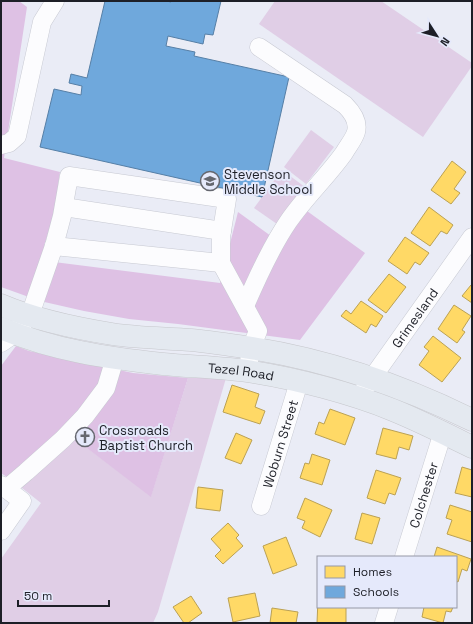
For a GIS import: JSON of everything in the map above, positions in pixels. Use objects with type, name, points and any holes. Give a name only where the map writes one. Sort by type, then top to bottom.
[{"type":"main road","name":"Tezel Road","points":[[1,305],[30,315],[79,328],[113,334],[193,340],[251,348],[281,354],[371,379],[411,392],[472,420]]},
{"type":"main road","name":"Tezel Road","points":[[5,335],[115,358],[247,371],[299,382],[358,398],[393,410],[443,432],[472,447]]},
{"type":"street","points":[[1,145],[9,143],[17,136],[47,4]]},
{"type":"street","points":[[245,306],[255,282],[288,222],[335,164],[351,142],[356,131],[356,122],[353,114],[345,105],[259,47]]},
{"type":"street","points":[[5,335],[30,315],[54,246],[64,207],[69,176],[226,199],[222,231],[222,263],[258,331],[251,348],[247,371]]},
{"type":"street","points":[[64,207],[222,231]]},
{"type":"street","name":"Grimesland","points":[[358,398],[472,237]]},
{"type":"street","points":[[54,246],[222,263]]},
{"type":"street","points":[[1,531],[22,501],[4,487],[26,472],[63,439],[85,416],[106,388],[115,358]]},
{"type":"street","name":"Woburn Street","points":[[261,506],[299,382]]},
{"type":"street","name":"Colchester","points":[[404,556],[443,432]]},
{"type":"street","points":[[384,623],[389,608]]},
{"type":"shaded area","points":[[1,1],[19,1],[27,7],[4,158],[60,172],[54,215],[44,246],[54,262],[220,283],[238,212],[282,244],[307,211],[365,253],[300,340],[129,319],[40,301],[1,287]]},
{"type":"shaded area","points":[[275,1],[381,1],[472,63],[472,66],[423,137],[259,24]]},
{"type":"shaded area","points":[[311,130],[334,147],[306,184],[284,167]]},
{"type":"shaded area","points":[[282,170],[305,187],[277,224],[254,208]]},
{"type":"shaded area","points":[[16,346],[29,351],[133,373],[188,378],[151,497],[71,436],[17,484],[1,473],[1,366]]},
{"type":"shaded area","points":[[188,378],[226,378],[158,612],[153,623],[1,623],[1,559],[41,503],[17,484],[71,436],[151,496]]},
{"type":"building: Homes","points":[[452,161],[466,172],[454,189],[460,193],[451,204],[431,190]]},
{"type":"building: Homes","points":[[429,207],[453,225],[447,234],[441,231],[430,246],[411,233]]},
{"type":"building: Homes","points":[[405,237],[429,253],[420,265],[415,262],[407,274],[388,261]]},
{"type":"building: Homes","points":[[389,274],[406,287],[386,313],[368,300]]},
{"type":"building: Homes","points":[[471,285],[472,286],[472,303],[462,296]]},
{"type":"building: Homes","points":[[361,301],[383,316],[376,327],[371,324],[366,333],[341,316],[346,310],[351,314]]},
{"type":"building: Homes","points":[[454,305],[471,316],[462,330],[465,332],[457,343],[438,329]]},
{"type":"building: Homes","points":[[433,336],[461,358],[442,382],[419,365],[429,351],[424,347]]},
{"type":"building: Homes","points":[[232,385],[259,394],[255,407],[265,411],[260,424],[223,412]]},
{"type":"building: Homes","points":[[330,409],[355,418],[345,445],[315,434],[319,422],[324,424]]},
{"type":"building: Homes","points":[[383,428],[413,436],[409,450],[399,447],[396,459],[376,454]]},
{"type":"building: Homes","points":[[236,433],[252,440],[241,464],[225,458]]},
{"type":"building: Homes","points":[[312,454],[330,460],[322,485],[300,478],[305,463],[309,464]]},
{"type":"building: Homes","points":[[462,467],[472,470],[472,497],[455,493]]},
{"type":"building: Homes","points":[[376,470],[401,478],[395,495],[389,493],[385,504],[367,498]]},
{"type":"building: Homes","points":[[198,487],[223,490],[220,511],[196,508]]},
{"type":"building: Homes","points":[[305,498],[332,510],[320,537],[302,528],[305,521],[297,518]]},
{"type":"building: Homes","points":[[450,505],[472,512],[472,542],[447,534],[452,520],[446,518]]},
{"type":"building: Homes","points":[[362,513],[380,518],[372,544],[355,539]]},
{"type":"building: Homes","points":[[228,523],[239,535],[236,538],[243,546],[223,564],[215,556],[221,550],[211,539]]},
{"type":"building: Homes","points":[[286,537],[297,565],[273,574],[263,546]]},
{"type":"building: Homes","points":[[437,547],[471,559],[467,571],[462,569],[458,582],[457,556],[434,556]]},
{"type":"building: Homes","points":[[255,593],[260,616],[233,622],[228,598]]},
{"type":"building: Homes","points":[[191,596],[202,613],[188,623],[184,623],[173,607]]},
{"type":"building: Homes","points":[[272,608],[298,612],[296,623],[270,623]]},
{"type":"building: Homes","points":[[318,608],[346,608],[346,623],[317,623]]},
{"type":"building: Homes","points":[[424,608],[453,608],[451,612],[446,611],[443,623],[422,617]]},
{"type":"building: Schools","points":[[105,1],[221,1],[213,35],[205,34],[203,44],[168,36],[166,46],[195,52],[194,56],[289,77],[262,197],[40,147],[54,89],[81,95],[82,86],[69,83],[71,74],[87,78]]},
{"type":"place","name":"Stevenson Middle School","points":[[210,181]]},
{"type":"place","name":"Crossroads Baptist Church","points":[[85,437]]}]
